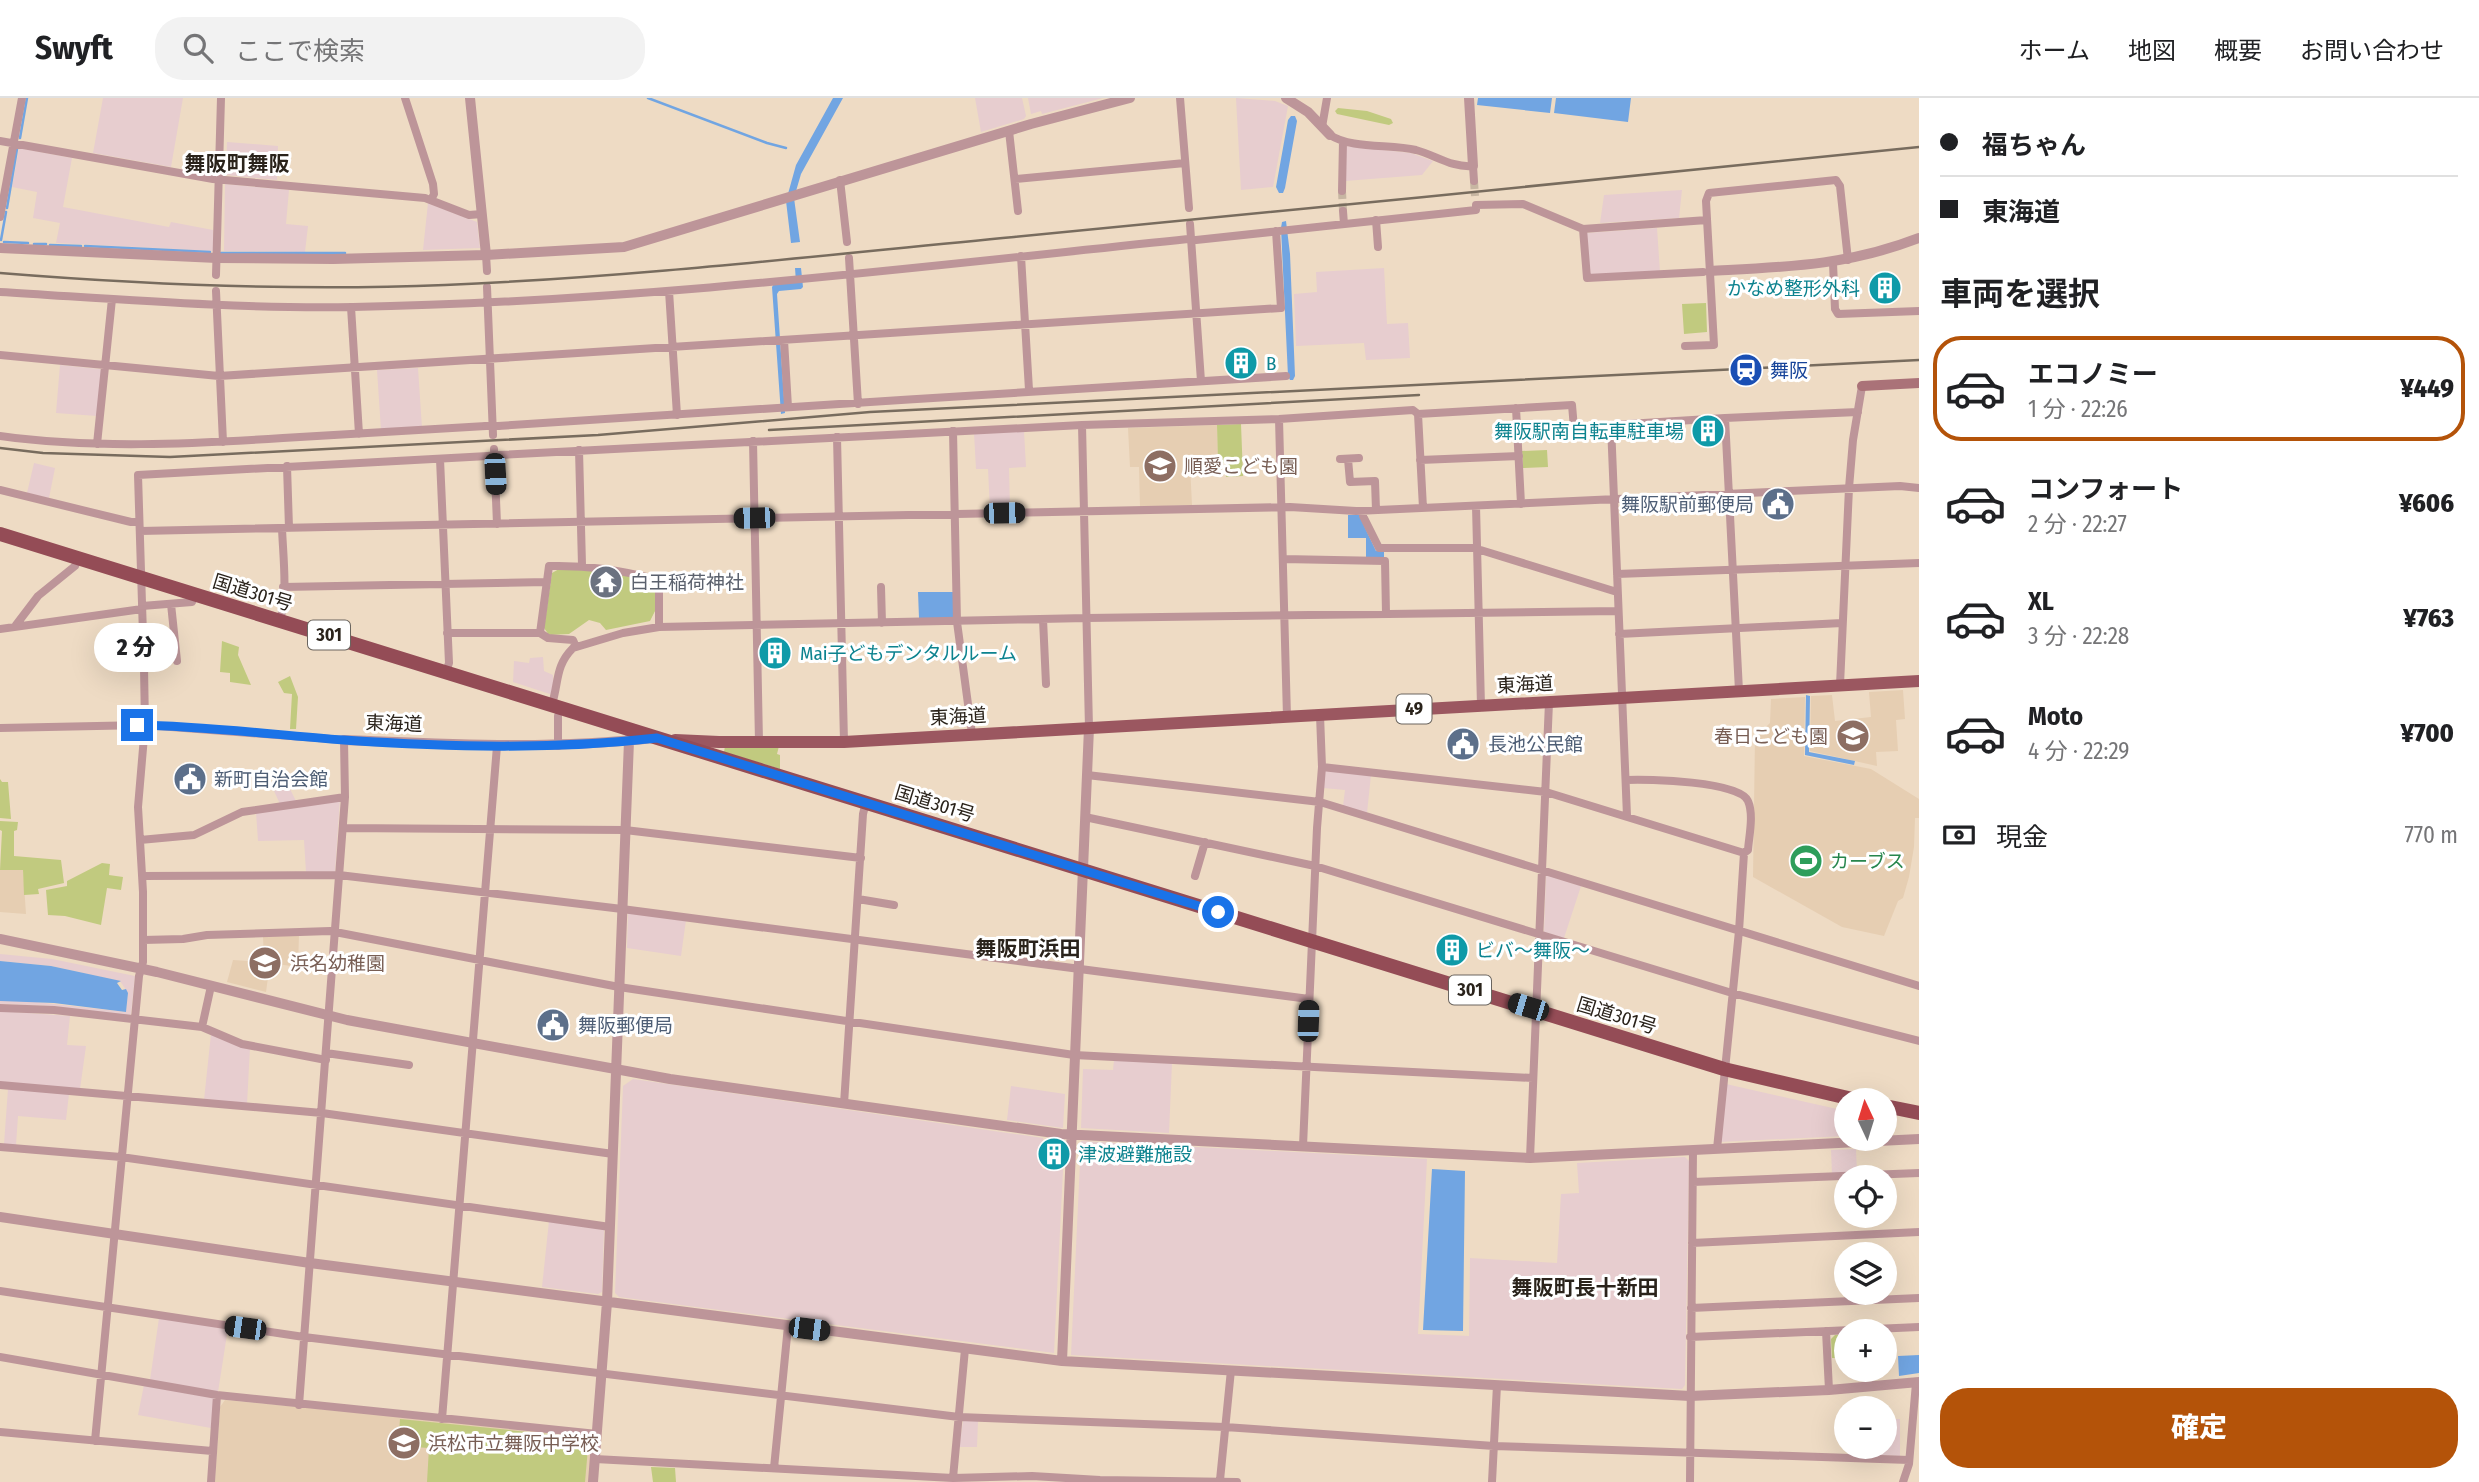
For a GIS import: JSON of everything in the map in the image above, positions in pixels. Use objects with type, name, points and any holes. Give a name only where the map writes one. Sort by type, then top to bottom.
[{"type":"highway","name":"国道301号","points":[[0,534],[446,672],[630,736],[657,738],[1724,1069],[1834,1095]]},
{"type":"highway","points":[[1897,1108],[1919,1113]]},
{"type":"main road","points":[[1863,386],[1919,383]]},
{"type":"main road","name":"東海道","points":[[657,738],[844,742],[1919,681]]},
{"type":"street","points":[[0,217],[22,98]]},
{"type":"street","points":[[216,275],[221,98]]},
{"type":"street","points":[[405,98],[433,184],[434,194],[431,200]]},
{"type":"street","points":[[470,98],[486,271]]},
{"type":"street","points":[[0,248],[217,258],[333,259],[486,255],[624,247],[840,180],[1130,98]]},
{"type":"street","points":[[1180,98],[1189,208]]},
{"type":"street","points":[[1286,98],[1301,106],[1330,135],[1343,141],[1411,149],[1460,167],[1473,166]]},
{"type":"street","points":[[1322,127],[1327,98]]},
{"type":"street","points":[[1469,98],[1474,181]]},
{"type":"street","points":[[1009,131],[1018,211]]},
{"type":"street","points":[[0,141],[219,180],[425,198],[469,215],[482,214]]},
{"type":"street","points":[[1342,191],[1343,141]]},
{"type":"street","points":[[1015,179],[1185,163]]},
{"type":"street","points":[[840,180],[847,242]]},
{"type":"street","points":[[1685,346],[1714,345],[1706,272],[1706,198],[1712,191],[1836,180],[1840,186],[1848,260]]},
{"type":"street","points":[[0,292],[216,305],[351,307],[488,302],[669,291],[1282,231],[1476,210],[1476,201],[1523,204],[1583,229],[1707,220]]},
{"type":"street","points":[[1343,211],[1344,223]]},
{"type":"street","points":[[1376,220],[1378,247]]},
{"type":"street","points":[[1190,224],[1201,381]]},
{"type":"street","points":[[1583,229],[1587,278],[1833,263],[1919,238]]},
{"type":"street","points":[[0,355],[219,376],[1281,308],[1282,231]]},
{"type":"street","points":[[1021,256],[1029,390]]},
{"type":"street","points":[[849,258],[858,404]]},
{"type":"street","points":[[1833,263],[1835,309],[1838,314],[1919,311]]},
{"type":"street","points":[[487,287],[493,435]]},
{"type":"street","points":[[216,291],[223,442]]},
{"type":"street","points":[[669,291],[677,415]]},
{"type":"street","points":[[97,444],[112,299]]},
{"type":"street","points":[[351,307],[359,434]]},
{"type":"street","points":[[780,340],[785,407]]},
{"type":"street","points":[[0,436],[97,444],[223,442],[1286,376]]},
{"type":"street","points":[[1840,685],[1849,488],[1863,386]]},
{"type":"street","points":[[95,1441],[143,940],[143,876],[138,807],[145,725],[138,475],[494,453],[1082,425],[1279,419],[1413,410],[1418,414],[1572,405],[1574,428],[1858,412]]},
{"type":"street","points":[[1516,408],[1521,504]]},
{"type":"street","points":[[1418,414],[1423,508]]},
{"type":"street","points":[[1726,418],[1739,691]]},
{"type":"street","points":[[1279,419],[1287,717]]},
{"type":"street","points":[[1062,1361],[1089,728],[1082,425]]},
{"type":"street","points":[[1611,425],[1627,816]]},
{"type":"street","points":[[953,431],[957,622],[972,734]]},
{"type":"street","points":[[837,437],[844,742]]},
{"type":"street","points":[[753,441],[759,742]]},
{"type":"street","points":[[579,450],[582,565]]},
{"type":"street","points":[[494,453],[497,524]]},
{"type":"street","points":[[1420,460],[1518,456]]},
{"type":"street","points":[[440,458],[449,663],[446,672]]},
{"type":"street","points":[[1359,458],[1344,459],[1350,482],[1375,481],[1376,510]]},
{"type":"street","points":[[280,620],[283,611],[287,466]]},
{"type":"street","points":[[0,490],[131,522],[139,527],[286,528],[1282,508],[1363,511],[1849,488],[1919,488]]},
{"type":"street","points":[[1476,506],[1481,706]]},
{"type":"street","points":[[1363,511],[1379,548],[1477,549],[1617,592]]},
{"type":"street","points":[[16,625],[38,596],[75,566],[78,558]]},
{"type":"street","points":[[1283,559],[1385,561],[1386,614]]},
{"type":"street","points":[[1617,574],[1919,563]]},
{"type":"street","points":[[540,633],[549,566],[613,568],[659,580],[659,627]]},
{"type":"street","points":[[283,587],[547,582]]},
{"type":"street","points":[[881,587],[882,623]]},
{"type":"street","points":[[0,629],[192,603],[195,594]]},
{"type":"street","points":[[171,604],[177,661]]},
{"type":"street","points":[[558,746],[556,675],[569,653],[576,647],[634,630],[659,627],[1087,618],[1618,611]]},
{"type":"street","points":[[1043,619],[1046,684]]},
{"type":"street","points":[[1619,634],[1842,623]]},
{"type":"street","points":[[447,633],[540,633],[548,638],[573,640],[576,647]]},
{"type":"street","points":[[1530,1158],[1549,702]]},
{"type":"street","points":[[1303,1146],[1311,941],[1322,767],[1320,715]]},
{"type":"street","name":"東海道","points":[[0,728],[145,725],[344,740],[497,746],[558,746],[630,736]]},
{"type":"street","points":[[593,1482],[607,1302],[630,736]]},
{"type":"street","points":[[299,1405],[343,828],[344,740]]},
{"type":"street","points":[[442,1419],[497,746]]},
{"type":"street","points":[[1322,767],[1546,792],[1744,853]]},
{"type":"street","points":[[1087,775],[1320,802],[1919,986]]},
{"type":"street","points":[[1627,780],[1710,784],[1744,796],[1748,800],[1751,825],[1748,850],[1744,853],[1739,931],[1717,1149]]},
{"type":"street","points":[[140,840],[194,835],[242,812],[345,797]]},
{"type":"street","points":[[844,1104],[863,814],[866,802]]},
{"type":"street","points":[[1085,817],[1315,866],[1732,993],[1919,1041]]},
{"type":"street","points":[[343,828],[625,831],[860,858]]},
{"type":"street","points":[[1195,876],[1205,842]]},
{"type":"street","points":[[143,876],[339,875],[622,909],[1309,999]]},
{"type":"street","points":[[858,899],[894,905]]},
{"type":"street","points":[[143,940],[304,931],[335,932],[619,987],[1074,1055],[1533,1078]]},
{"type":"street","points":[[0,939],[141,969],[329,1015],[670,1079],[1073,1134],[1530,1158],[1919,1139]]},
{"type":"street","points":[[202,1027],[211,986]]},
{"type":"street","points":[[0,1008],[54,1010],[202,1027],[242,1044],[326,1057],[409,1065]]},
{"type":"street","points":[[0,1085],[322,1113],[613,1154]]},
{"type":"street","points":[[0,1147],[121,1157],[610,1227]]},
{"type":"street","points":[[1690,1482],[1693,1150]]},
{"type":"street","points":[[1693,1182],[1919,1173]]},
{"type":"street","points":[[0,1217],[310,1263],[1062,1361],[1690,1396],[1918,1383],[1909,1460],[1903,1482]]},
{"type":"street","points":[[1692,1242],[1919,1232]]},
{"type":"street","points":[[0,1291],[304,1337],[959,1418],[1225,1427],[1494,1446],[1909,1460]]},
{"type":"street","points":[[1691,1308],[1919,1298]]},
{"type":"street","points":[[774,1468],[788,1326]]},
{"type":"street","points":[[1690,1337],[1919,1327]]},
{"type":"street","points":[[1826,1331],[1829,1390]]},
{"type":"street","points":[[953,1478],[965,1349]]},
{"type":"street","points":[[0,1356],[217,1395],[597,1434]]},
{"type":"street","points":[[1218,1481],[1231,1370]]},
{"type":"street","points":[[1492,1482],[1497,1385]]},
{"type":"street","points":[[211,1482],[217,1395]]},
{"type":"street","points":[[0,1432],[212,1451]]},
{"type":"street","points":[[595,1459],[953,1478],[1032,1476],[1237,1482]]},
{"type":"shaded area","points":[[103,98],[183,98],[171,167],[93,153]]},
{"type":"shaded area","points":[[975,98],[1022,98],[1026,116],[1024,119],[981,132]]},
{"type":"shaded area","points":[[1028,98],[1103,98],[1042,114],[1041,111],[1031,114]]},
{"type":"shaded area","points":[[1236,98],[1275,101],[1288,106],[1273,187],[1241,190]]},
{"type":"shaded area","points":[[227,142],[278,146],[277,180],[226,175]]},
{"type":"shaded area","points":[[1346,146],[1411,153],[1433,161],[1422,175],[1345,181]]},
{"type":"shaded area","points":[[19,148],[72,158],[63,207],[169,227],[171,222],[213,230],[213,251],[56,243],[60,223],[33,218],[37,192],[12,187]]},
{"type":"shaded area","points":[[225,184],[289,190],[286,224],[308,226],[305,252],[224,251]]},
{"type":"shaded area","points":[[1682,190],[1679,218],[1600,223],[1604,195]]},
{"type":"shaded area","points":[[428,203],[477,222],[480,248],[423,250]]},
{"type":"shaded area","points":[[1657,228],[1660,272],[1589,275],[1586,233]]},
{"type":"shaded area","points":[[1384,268],[1387,324],[1408,323],[1410,358],[1366,360],[1364,343],[1296,346],[1294,294],[1317,292],[1316,272]]},
{"type":"shaded area","points":[[60,365],[102,371],[97,416],[56,413]]},
{"type":"shaded area","points":[[418,368],[422,428],[381,430],[377,370]]},
{"type":"shaded area","name":"順愛こども園","points":[[1217,425],[1218,463],[1190,465],[1192,505],[1140,507],[1139,467],[1130,467],[1128,428]]},
{"type":"shaded area","points":[[1024,431],[1026,467],[1009,468],[1010,509],[990,510],[988,469],[976,469],[974,433]]},
{"type":"shaded area","points":[[34,463],[55,468],[49,498],[27,493]]},
{"type":"shaded area","points":[[543,657],[544,671],[553,675],[553,692],[550,694],[513,682],[514,661],[529,663],[530,658]]},
{"type":"shaded area","name":"春日こども園","points":[[1903,690],[1905,719],[1896,720],[1898,751],[1876,752],[1877,766],[1810,751],[1811,696],[1832,695],[1835,721],[1871,717],[1869,692]]},
{"type":"shaded area","points":[[1805,697],[1804,756],[1871,769],[1919,799],[1919,818],[1915,818],[1909,877],[1903,898],[1898,901],[1884,936],[1842,927],[1753,877],[1755,737],[1770,723],[1771,699]]},
{"type":"shaded area","points":[[276,767],[296,801],[280,804],[274,791],[278,789],[269,770]]},
{"type":"shaded area","points":[[1324,770],[1371,775],[1367,813],[1343,806],[1345,790],[1323,788]]},
{"type":"shaded area","points":[[340,799],[335,872],[306,872],[304,840],[258,841],[256,812]]},
{"type":"shaded area","points":[[0,870],[23,870],[26,914],[0,912]]},
{"type":"shaded area","points":[[1546,875],[1581,886],[1564,938],[1544,932]]},
{"type":"shaded area","points":[[628,912],[686,920],[681,956],[627,948]]},
{"type":"shaded area","name":"浜名幼稚園","points":[[299,934],[298,967],[270,963],[266,992],[227,982],[233,960],[264,962],[263,936]]},
{"type":"shaded area","points":[[0,954],[52,959],[135,976],[131,1014],[128,1016],[54,1006],[0,1004],[0,1001],[27,1001],[126,1012],[128,993],[120,981],[51,966],[0,961]]},
{"type":"shaded area","points":[[0,1011],[70,1016],[67,1045],[86,1046],[80,1089],[0,1082]]},
{"type":"shaded area","points":[[211,1034],[250,1048],[247,1104],[204,1100]]},
{"type":"shaded area","points":[[1114,1060],[1172,1063],[1169,1133],[1081,1128],[1083,1069],[1113,1070]]},
{"type":"shaded area","points":[[633,1079],[1043,1138],[1042,1169],[1063,1170],[1054,1353],[619,1297],[615,1293],[623,1086]]},
{"type":"shaded area","points":[[1726,1084],[1834,1108],[1834,1137],[1719,1142]]},
{"type":"shaded area","points":[[1011,1086],[1065,1094],[1063,1128],[1007,1120]]},
{"type":"shaded area","points":[[8,1089],[69,1094],[66,1120],[18,1116],[16,1145],[4,1144]]},
{"type":"shaded area","points":[[1081,1141],[1427,1159],[1418,1334],[1469,1336],[1470,1258],[1557,1263],[1561,1194],[1579,1193],[1577,1163],[1685,1157],[1689,1161],[1685,1385],[1682,1389],[1071,1355]]},
{"type":"shaded area","points":[[1831,1150],[1856,1152],[1857,1165],[1834,1165],[1832,1174]]},
{"type":"shaded area","points":[[549,1221],[604,1229],[602,1292],[598,1294],[542,1287]]},
{"type":"shaded area","points":[[159,1318],[228,1328],[218,1392],[150,1380]]},
{"type":"shaded area","points":[[144,1385],[214,1397],[211,1428],[138,1415]]},
{"type":"shaded area","name":"浜松市立舞阪中学校","points":[[225,1400],[592,1435],[589,1482],[215,1482],[220,1407]]},
{"type":"shaded area","points":[[1897,1419],[1900,1419],[1900,1456],[1897,1456]]},
{"type":"shaded area","points":[[963,1421],[978,1421],[977,1447],[959,1447]]},
{"type":"green space","points":[[1338,108],[1367,111],[1391,119],[1393,123],[1389,125],[1337,114],[1335,111]]},
{"type":"green space","points":[[1706,303],[1707,332],[1684,334],[1682,304]]},
{"type":"green space","points":[[1241,424],[1243,476],[1226,477],[1225,463],[1218,463],[1217,425]]},
{"type":"green space","points":[[1547,450],[1548,467],[1523,468],[1522,451]]},
{"type":"green space","points":[[559,569],[613,571],[655,583],[656,609],[650,621],[606,630],[600,623],[589,620],[569,634],[549,635],[544,628],[552,573]]},
{"type":"green space","points":[[222,641],[239,647],[238,655],[251,685],[230,682],[230,673],[220,672]]},
{"type":"green space","points":[[290,676],[298,697],[296,729],[290,729],[292,694],[284,693],[278,682]]},
{"type":"green space","points":[[725,746],[779,746],[777,754],[780,755],[780,769],[724,752]]},
{"type":"green space","points":[[0,779],[2,782],[8,782],[11,819],[0,818]]},
{"type":"green space","points":[[0,821],[18,822],[17,830],[14,831],[14,856],[61,860],[64,883],[38,889],[39,894],[24,895],[23,870],[0,870]]},
{"type":"green space","points":[[102,863],[110,864],[109,875],[123,877],[121,890],[107,888],[101,925],[65,916],[48,915],[46,890],[67,886],[67,881]]},
{"type":"green space","points":[[1834,1336],[1834,1358],[1832,1358],[1831,1339]]},
{"type":"green space","points":[[400,1419],[578,1437],[588,1448],[585,1482],[427,1482],[429,1448],[398,1446]]},
{"type":"green space","points":[[651,1467],[675,1468],[676,1482],[653,1482]]},
{"type":"water","points":[[833,98],[843,98],[801,174],[794,198],[800,242],[791,243],[786,201],[796,165]]},
{"type":"water","points":[[1478,98],[1552,98],[1550,113],[1477,105]]},
{"type":"water","points":[[1556,98],[1631,98],[1628,122],[1554,113]]},
{"type":"water","points":[[1295,116],[1297,121],[1285,188],[1283,193],[1279,193],[1276,187],[1288,120]]},
{"type":"water","points":[[1286,221],[1290,254],[1293,380],[1288,376],[1281,228],[1282,222]]},
{"type":"water","points":[[795,268],[801,268],[803,287],[779,291],[777,294],[785,413],[781,414],[772,287],[774,284],[796,282]]},
{"type":"water","points":[[1348,515],[1359,515],[1376,551],[1384,551],[1384,558],[1366,557],[1366,538],[1348,538]]},
{"type":"water","points":[[918,592],[954,592],[955,616],[919,618]]},
{"type":"water","points":[[1806,695],[1810,696],[1809,752],[1855,761],[1854,765],[1805,755]]},
{"type":"water","points":[[0,961],[51,966],[121,981],[117,983],[128,993],[126,1012],[54,1003],[0,1001]]},
{"type":"water","points":[[1432,1169],[1465,1171],[1463,1331],[1423,1330]]},
{"type":"water","points":[[1919,1355],[1919,1373],[1899,1376],[1898,1356]]},
{"type":"waterway","points":[[20,138],[27,98]]},
{"type":"waterway","points":[[648,98],[786,148]]},
{"type":"waterway","points":[[7,208],[17,149]]},
{"type":"waterway","points":[[1,240],[6,212]]},
{"type":"waterway","points":[[4,242],[28,243]]},
{"type":"waterway","points":[[34,244],[46,244]]},
{"type":"waterway","points":[[50,245],[81,246]]},
{"type":"waterway","points":[[85,246],[210,252]]},
{"type":"waterway","points":[[221,253],[345,253]]},
{"type":"tunnel","points":[[1474,181],[1475,196]]},
{"type":"tunnel","points":[[1342,191],[1343,211]]},
{"type":"railway","points":[[0,273],[167,284],[278,287],[389,287],[516,281],[801,258],[1919,147]]},
{"type":"railway","points":[[0,448],[43,453],[170,457],[598,435],[870,412],[1919,360]]},
{"type":"railway","points":[[769,430],[1419,395]]},
{"type":"place","name":"かなめ整形外科","points":[[1885,288]]},
{"type":"place","name":"B","points":[[1241,363]]},
{"type":"place","name":"舞阪","points":[[1746,370]]},
{"type":"place","name":"舞阪駅南自転車駐車場","points":[[1708,431]]},
{"type":"place","name":"順愛こども園","points":[[1160,466]]},
{"type":"place","name":"舞阪駅前郵便局","points":[[1778,504]]},
{"type":"place","name":"白王稲荷神社","points":[[606,582]]},
{"type":"place","name":"Mai子どもデンタルルーム","points":[[775,653]]},
{"type":"place","name":"春日こども園","points":[[1853,736]]},
{"type":"place","name":"長池公民館","points":[[1463,744]]},
{"type":"place","name":"新町自治会館","points":[[190,779]]},
{"type":"place","name":"カーブス","points":[[1806,861]]},
{"type":"place","name":"ビバ～舞阪～","points":[[1452,950]]},
{"type":"place","name":"浜名幼稚園","points":[[265,963]]},
{"type":"place","name":"舞阪郵便局","points":[[553,1025]]},
{"type":"place","name":"津波避難施設","points":[[1054,1154]]},
{"type":"place","name":"浜松市立舞阪中学校","points":[[404,1443]]},
{"type":"district","name":"舞阪町舞阪","points":[[237,164]]},
{"type":"district","name":"舞阪町浜田","points":[[1028,949]]},
{"type":"district","name":"舞阪町長十新田","points":[[1585,1288]]},
{"type":"route","points":[[137,725],[344,740],[497,746],[603,744],[657,738],[1218,912]]}]
